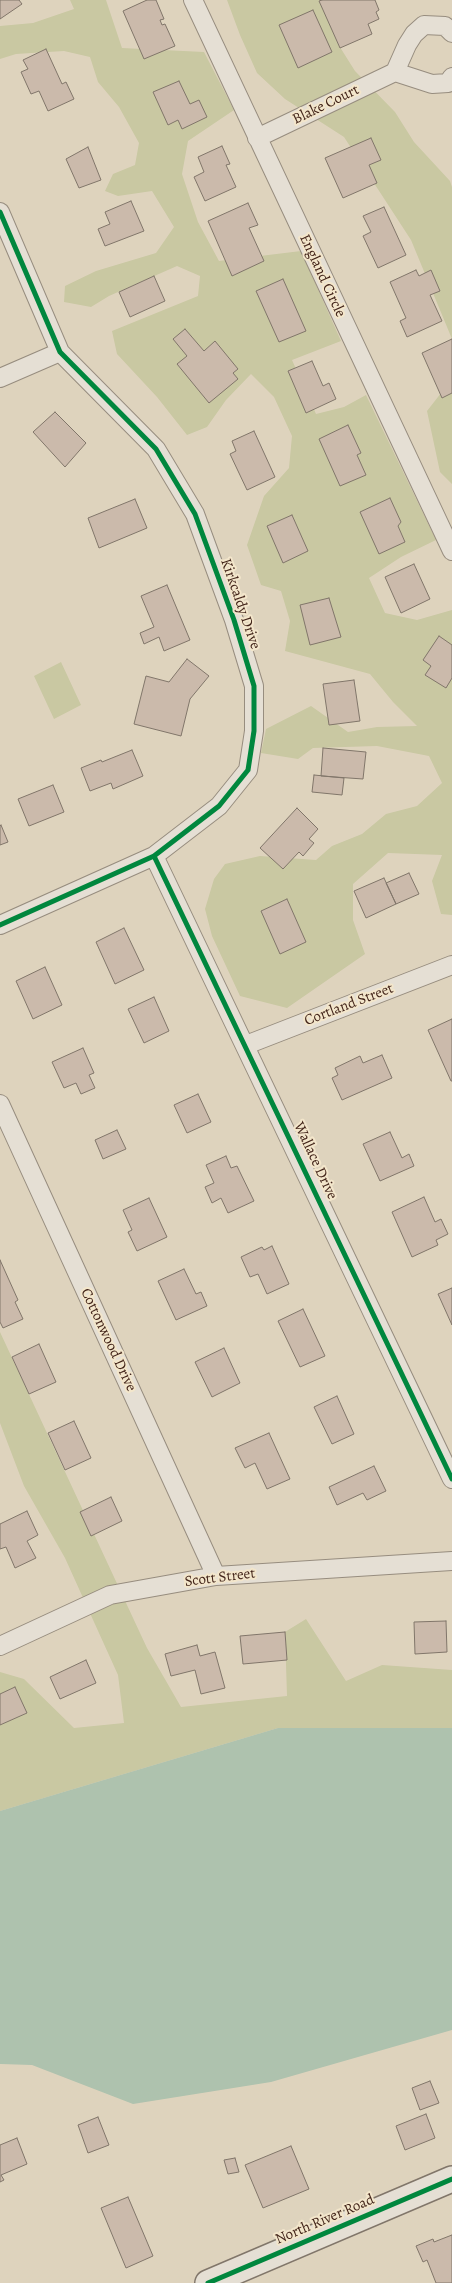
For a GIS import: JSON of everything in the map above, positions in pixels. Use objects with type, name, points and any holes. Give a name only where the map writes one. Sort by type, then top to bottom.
[{"type":"main road","name":"North River Road","points":[[208,2283],[452,2179]]},
{"type":"street","name":"England Circle","points":[[193,0],[452,551]]},
{"type":"street","points":[[452,33],[445,26],[424,25],[414,34],[394,72],[432,84],[448,82],[452,77]]},
{"type":"street","name":"Blake Court","points":[[257,138],[394,72]]},
{"type":"street","name":"Kirkcaldy Drive","points":[[0,212],[60,352],[156,448],[194,514],[234,620],[254,686],[254,731],[248,770],[219,806],[154,856],[0,925]]},
{"type":"street","points":[[0,378],[60,352]]},
{"type":"street","name":"Wallace Drive","points":[[154,856],[452,1479]]},
{"type":"street","name":"Cortland Street","points":[[246,1045],[452,966]]},
{"type":"street","name":"Cottonwood Drive","points":[[0,1104],[216,1576]]},
{"type":"street","name":"Scott Street","points":[[0,1646],[110,1595],[216,1576],[452,1561]]},
{"type":"shaded area","points":[[70,0],[106,0],[122,48],[204,52],[234,110],[188,141],[182,174],[198,222],[219,261],[301,251],[341,341],[292,360],[316,414],[344,407],[366,395],[436,540],[401,557],[369,578],[385,613],[417,620],[452,610],[452,915],[441,914],[432,881],[442,855],[388,853],[353,884],[353,920],[365,954],[287,1008],[240,996],[212,936],[205,909],[214,879],[225,864],[260,856],[316,860],[332,846],[362,834],[386,814],[417,806],[442,783],[429,756],[377,746],[313,748],[298,759],[261,753],[266,729],[311,706],[348,732],[377,727],[417,726],[393,702],[370,674],[285,651],[290,621],[281,591],[261,585],[247,545],[264,496],[289,468],[292,436],[274,397],[251,374],[226,400],[207,427],[187,435],[157,397],[117,354],[112,331],[198,296],[200,276],[177,266],[109,296],[91,307],[64,302],[65,286],[96,271],[156,253],[174,227],[152,191],[118,196],[105,191],[113,174],[135,165],[139,143],[119,107],[98,82],[90,57],[64,51],[16,54],[0,59],[0,26],[33,23],[74,9]]},
{"type":"shaded area","points":[[227,0],[362,0],[338,44],[355,71],[395,112],[414,142],[450,181],[452,187],[452,339],[411,240],[344,137],[285,99],[257,73]]},
{"type":"shaded area","points":[[452,379],[452,484],[440,472],[427,411]]},
{"type":"shaded area","points":[[61,662],[81,705],[54,719],[34,676]]},
{"type":"shaded area","points":[[0,1332],[147,1648],[181,1707],[287,1696],[285,1632],[306,1619],[346,1681],[382,1665],[452,1670],[452,1728],[278,1728],[0,1811],[0,1672],[24,1679],[74,1728],[124,1723],[118,1675],[65,1558],[24,1486],[0,1423]]},
{"type":"shaded area","points":[[278,1728],[452,1728],[452,2030],[271,2082],[133,2104],[32,2065],[0,2064],[0,1811]]},
{"type":"building","points":[[0,0],[19,0],[22,4],[0,19]]},
{"type":"building","points":[[147,0],[156,0],[164,19],[160,20],[162,25],[165,24],[175,46],[144,59],[123,11]]},
{"type":"building","points":[[375,0],[379,10],[376,12],[379,19],[368,24],[372,34],[340,48],[319,1]]},
{"type":"building","points":[[313,10],[332,52],[298,68],[279,25]]},
{"type":"building","points":[[46,49],[62,84],[66,82],[74,99],[48,111],[39,91],[31,94],[21,72],[28,69],[23,60]]},
{"type":"building","points":[[179,81],[190,104],[199,100],[207,117],[182,129],[178,120],[168,125],[153,92]]},
{"type":"building","points":[[371,138],[381,160],[369,165],[377,183],[343,198],[325,158]]},
{"type":"building","points":[[222,146],[230,164],[226,165],[236,187],[205,201],[194,177],[204,172],[198,157]]},
{"type":"building","points":[[88,147],[101,180],[79,188],[66,159]]},
{"type":"building","points":[[131,201],[144,231],[105,246],[98,229],[110,224],[105,212]]},
{"type":"building","points":[[248,203],[258,225],[249,228],[264,261],[232,276],[208,221]]},
{"type":"building","points":[[384,207],[406,255],[378,268],[363,236],[371,232],[363,216]]},
{"type":"building","points":[[416,270],[419,276],[431,270],[440,291],[430,295],[442,321],[407,337],[400,321],[406,318],[390,282]]},
{"type":"building","points":[[154,276],[165,301],[130,317],[119,292]]},
{"type":"building","points":[[283,279],[306,331],[279,342],[256,291]]},
{"type":"building","points":[[185,329],[204,351],[215,341],[238,369],[233,373],[238,379],[209,403],[177,364],[187,356],[173,339]]},
{"type":"building","points":[[452,339],[452,393],[442,398],[422,353]]},
{"type":"building","points":[[312,361],[323,386],[329,383],[336,399],[306,413],[288,371]]},
{"type":"building","points":[[55,412],[86,443],[65,467],[33,432]]},
{"type":"building","points":[[348,425],[361,453],[357,455],[366,475],[340,486],[319,439]]},
{"type":"building","points":[[254,431],[275,477],[247,490],[230,454],[236,451],[232,441]]},
{"type":"building","points":[[390,498],[401,522],[398,526],[405,542],[379,554],[360,512]]},
{"type":"building","points":[[135,499],[147,528],[99,548],[88,518]]},
{"type":"building","points":[[292,515],[308,551],[283,563],[267,526]]},
{"type":"building","points":[[414,564],[430,599],[401,613],[385,577]]},
{"type":"building","points":[[167,585],[190,640],[164,651],[159,637],[144,644],[140,633],[154,627],[141,596]]},
{"type":"building","points":[[329,598],[341,637],[310,645],[300,605]]},
{"type":"building","points":[[439,636],[452,645],[452,678],[446,688],[425,675],[431,666],[423,660]]},
{"type":"building","points":[[187,659],[209,676],[190,699],[181,736],[134,724],[146,676],[169,682]]},
{"type":"building","points":[[354,680],[360,721],[329,725],[323,684]]},
{"type":"building","points":[[323,748],[366,752],[363,779],[321,776]]},
{"type":"building","points":[[132,750],[143,776],[113,789],[111,783],[90,791],[81,768]]},
{"type":"building","points":[[314,775],[344,778],[342,795],[312,792]]},
{"type":"building","points":[[53,785],[64,812],[29,826],[18,799]]},
{"type":"building","points":[[297,808],[318,829],[309,839],[314,843],[303,856],[299,852],[283,869],[260,848]]},
{"type":"building","points":[[0,826],[8,842],[0,845]]},
{"type":"building","points":[[409,873],[419,894],[396,904],[386,883]]},
{"type":"building","points":[[384,878],[396,904],[366,918],[354,891]]},
{"type":"building","points":[[287,899],[306,942],[280,954],[261,911]]},
{"type":"building","points":[[124,928],[144,970],[115,984],[96,942]]},
{"type":"building","points":[[45,967],[62,1005],[33,1019],[16,981]]},
{"type":"building","points":[[154,997],[169,1031],[144,1043],[128,1009]]},
{"type":"building","points":[[452,1019],[452,1081],[451,1081],[428,1030]]},
{"type":"building","points":[[83,1048],[94,1073],[89,1075],[95,1088],[81,1094],[76,1083],[64,1088],[52,1062]]},
{"type":"building","points":[[382,1055],[392,1078],[342,1100],[332,1078],[338,1075],[335,1068],[360,1056],[363,1063]]},
{"type":"building","points":[[198,1094],[211,1122],[187,1133],[174,1105]]},
{"type":"building","points":[[117,1130],[126,1149],[103,1159],[95,1140]]},
{"type":"building","points":[[390,1132],[402,1158],[409,1154],[414,1166],[380,1181],[363,1144]]},
{"type":"building","points":[[226,1156],[231,1168],[237,1166],[254,1201],[228,1213],[221,1198],[212,1203],[205,1187],[214,1183],[206,1165]]},
{"type":"building","points":[[424,1197],[435,1222],[441,1219],[448,1234],[436,1240],[438,1245],[412,1257],[392,1212]]},
{"type":"building","points":[[149,1198],[167,1237],[137,1251],[128,1232],[132,1230],[123,1210]]},
{"type":"building","points":[[272,1246],[289,1284],[267,1294],[258,1274],[250,1277],[241,1257],[262,1247],[264,1250]]},
{"type":"building","points":[[0,1260],[18,1300],[15,1302],[23,1319],[3,1328],[0,1322]]},
{"type":"building","points":[[184,1269],[196,1294],[201,1292],[207,1306],[176,1320],[158,1281]]},
{"type":"building","points":[[452,1288],[452,1325],[438,1294]]},
{"type":"building","points":[[303,1309],[325,1356],[300,1367],[278,1321]]},
{"type":"building","points":[[39,1344],[56,1382],[29,1394],[12,1357]]},
{"type":"building","points":[[224,1348],[240,1383],[212,1397],[195,1362]]},
{"type":"building","points":[[337,1396],[354,1434],[332,1444],[314,1407]]},
{"type":"building","points":[[74,1421],[91,1458],[65,1470],[48,1433]]},
{"type":"building","points":[[269,1433],[290,1479],[267,1489],[255,1463],[245,1468],[235,1448]]},
{"type":"building","points":[[374,1466],[386,1491],[367,1500],[363,1493],[337,1505],[329,1487]]},
{"type":"building","points":[[111,1497],[122,1521],[91,1536],[80,1512]]},
{"type":"building","points":[[27,1511],[38,1535],[27,1541],[36,1558],[15,1568],[6,1547],[0,1549],[0,1524]]},
{"type":"building","points":[[446,1621],[447,1652],[415,1654],[414,1622]]},
{"type":"building","points":[[285,1632],[287,1660],[243,1664],[240,1636]]},
{"type":"building","points":[[197,1645],[200,1656],[215,1652],[225,1688],[201,1694],[195,1670],[171,1676],[165,1654]]},
{"type":"building","points":[[86,1660],[96,1683],[60,1699],[50,1677]]},
{"type":"building","points":[[15,1687],[27,1713],[0,1725],[0,1694]]},
{"type":"building","points":[[430,2081],[439,2103],[420,2110],[412,2088]]},
{"type":"building","points":[[426,2114],[435,2138],[405,2150],[396,2126]]},
{"type":"building","points":[[98,2117],[109,2145],[88,2153],[78,2125]]},
{"type":"building","points":[[17,2138],[27,2164],[1,2175],[4,2180],[0,2182],[0,2145]]},
{"type":"building","points":[[291,2146],[309,2189],[263,2208],[245,2165]]},
{"type":"building","points":[[235,2158],[239,2172],[228,2174],[224,2160]]},
{"type":"building","points":[[128,2197],[153,2256],[126,2268],[101,2208]]},
{"type":"building","points":[[452,2235],[452,2283],[436,2283],[427,2260],[423,2262],[416,2246],[433,2239],[434,2242]]},
{"type":"cycle path","points":[[0,212],[60,352],[156,449],[195,514],[234,620],[254,686],[254,731],[248,770],[219,806],[154,856],[0,925]]},
{"type":"cycle path","points":[[154,856],[452,1479]]},
{"type":"cycle path","points":[[208,2283],[452,2179]]}]
